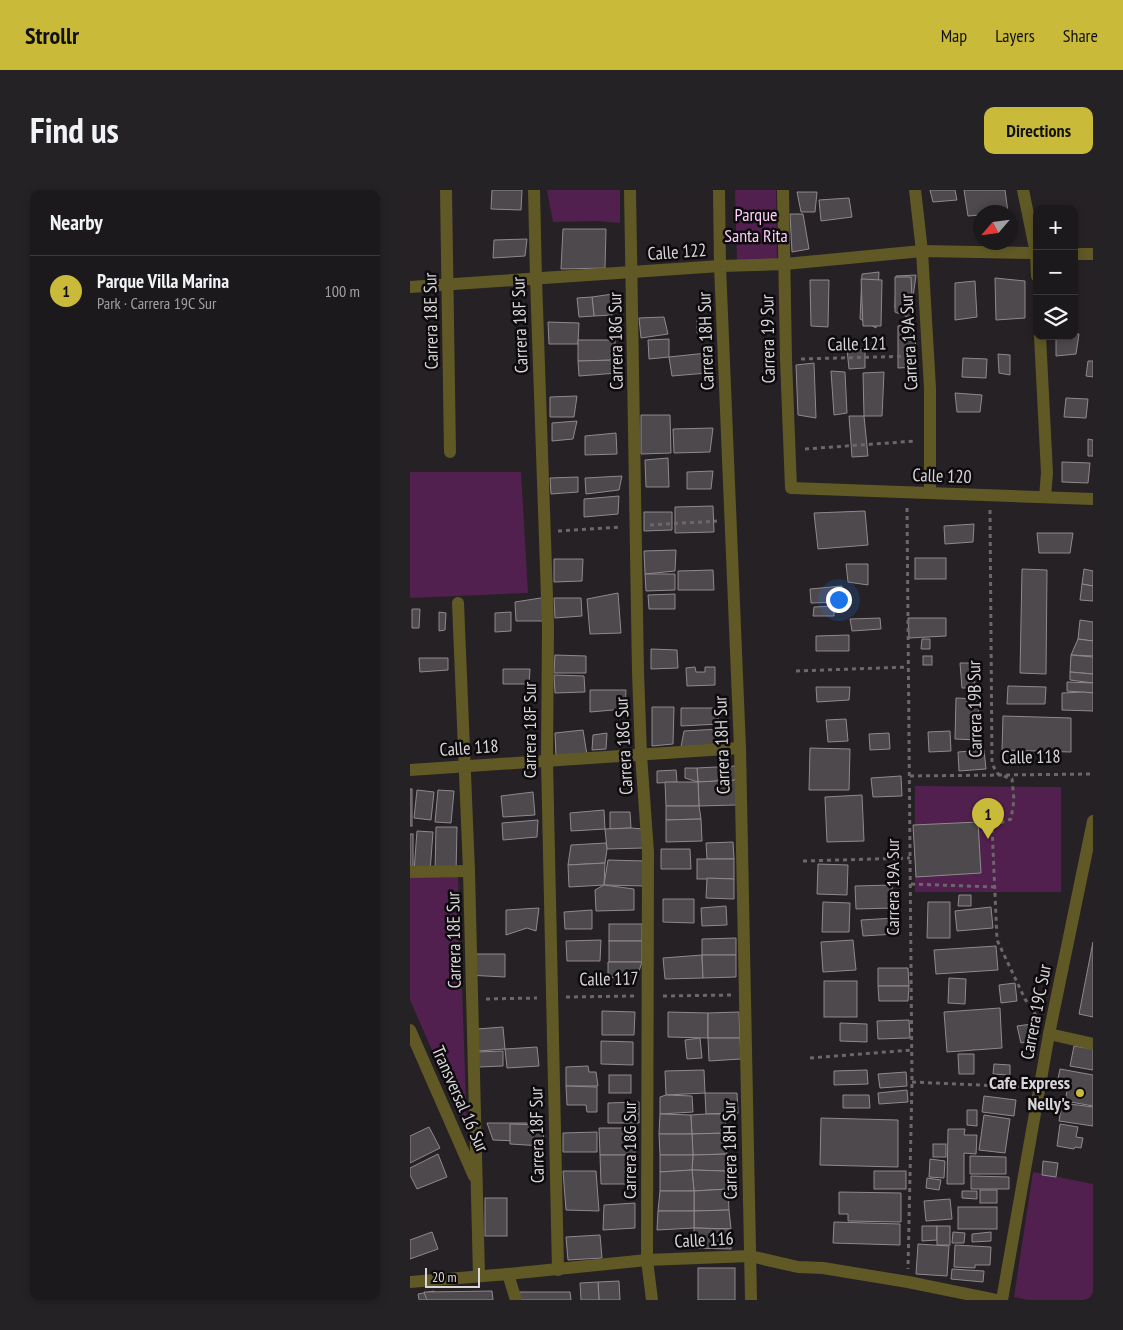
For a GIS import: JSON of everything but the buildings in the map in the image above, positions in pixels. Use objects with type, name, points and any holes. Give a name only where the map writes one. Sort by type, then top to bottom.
[{"type":"street","name":"Carrera 18E Sur","points":[[446,190],[450,452]]},
{"type":"street","name":"Carrera 18F Sur","points":[[534,190],[548,626],[547,761],[558,1270]]},
{"type":"street","name":"Carrera 18G Sur","points":[[630,190],[638,672],[641,755],[648,852],[646,996],[647,1260],[652,1300]]},
{"type":"street","name":"Carrera 18H Sur","points":[[719,190],[720,266],[740,748],[751,1300]]},
{"type":"street","name":"Carrera 19 Sur","points":[[783,190],[790,488]]},
{"type":"street","name":"Carrera 19A Sur","points":[[915,190],[922,251],[928,356],[930,493]]},
{"type":"street","points":[[1023,190],[1035,250]]},
{"type":"street","name":"Calle 122","points":[[410,287],[720,266],[785,264],[922,251],[1033,253]]},
{"type":"street","points":[[1078,254],[1093,254]]},
{"type":"street","points":[[1040,340],[1047,473],[1045,497]]},
{"type":"street","name":"Calle 120","points":[[790,488],[1093,499]]},
{"type":"street","name":"Carrera 18E Sur","points":[[458,603],[470,871],[479,1276]]},
{"type":"street","name":"Calle 118","points":[[410,770],[740,748]]},
{"type":"street","name":"Carrera 19C Sur","points":[[1002,1300],[1049,1034],[1093,821]]},
{"type":"street","points":[[410,872],[470,871]]},
{"type":"street","name":"Transversal 16 Sur","points":[[410,1030],[477,1182]]},
{"type":"street","points":[[1049,1034],[1093,1044]]},
{"type":"street","name":"Calle 116","points":[[410,1282],[558,1270],[647,1260],[750,1256],[798,1267],[823,1268],[908,1282],[996,1300]]},
{"type":"street","points":[[508,1274],[516,1300]]},
{"type":"path","name":"Calle 121","points":[[786,359],[928,356]]},
{"type":"path","points":[[789,450],[930,440]]},
{"type":"path","name":"Carrera 19A Sur","points":[[907,492],[912,1050],[908,1282]]},
{"type":"path","name":"Carrera 19B Sur","points":[[990,495],[992,764],[998,774],[1012,779],[1014,800],[1011,819],[992,826],[997,940],[1024,999],[1049,1034]]},
{"type":"path","points":[[796,671],[908,667]]},
{"type":"path","name":"Calle 118","points":[[910,776],[1093,774]]},
{"type":"path","points":[[803,861],[910,858]]},
{"type":"path","points":[[910,884],[995,887]]},
{"type":"path","name":"Calle 117","points":[[473,999],[745,994]]},
{"type":"path","points":[[810,1058],[912,1050]]},
{"type":"path","points":[[912,1082],[1040,1088]]},
{"type":"green space","points":[[547,190],[620,190],[620,223],[597,221],[553,222]]},
{"type":"green space","name":"Parque Santa Rita","points":[[735,190],[776,190],[777,262],[737,261]]},
{"type":"green space","points":[[410,472],[521,472],[528,593],[410,598]]},
{"type":"green space","points":[[915,786],[1061,787],[1061,892],[915,892]]},
{"type":"green space","points":[[410,875],[458,875],[467,1130],[410,1000]]},
{"type":"green space","points":[[1033,1172],[1093,1184],[1093,1300],[1028,1300],[1014,1297]]},
{"type":"place","name":"Parque Villa Marina","points":[[988,839]]},
{"type":"place","name":"Cafe Express Nelly's","points":[[1080,1093]]}]
